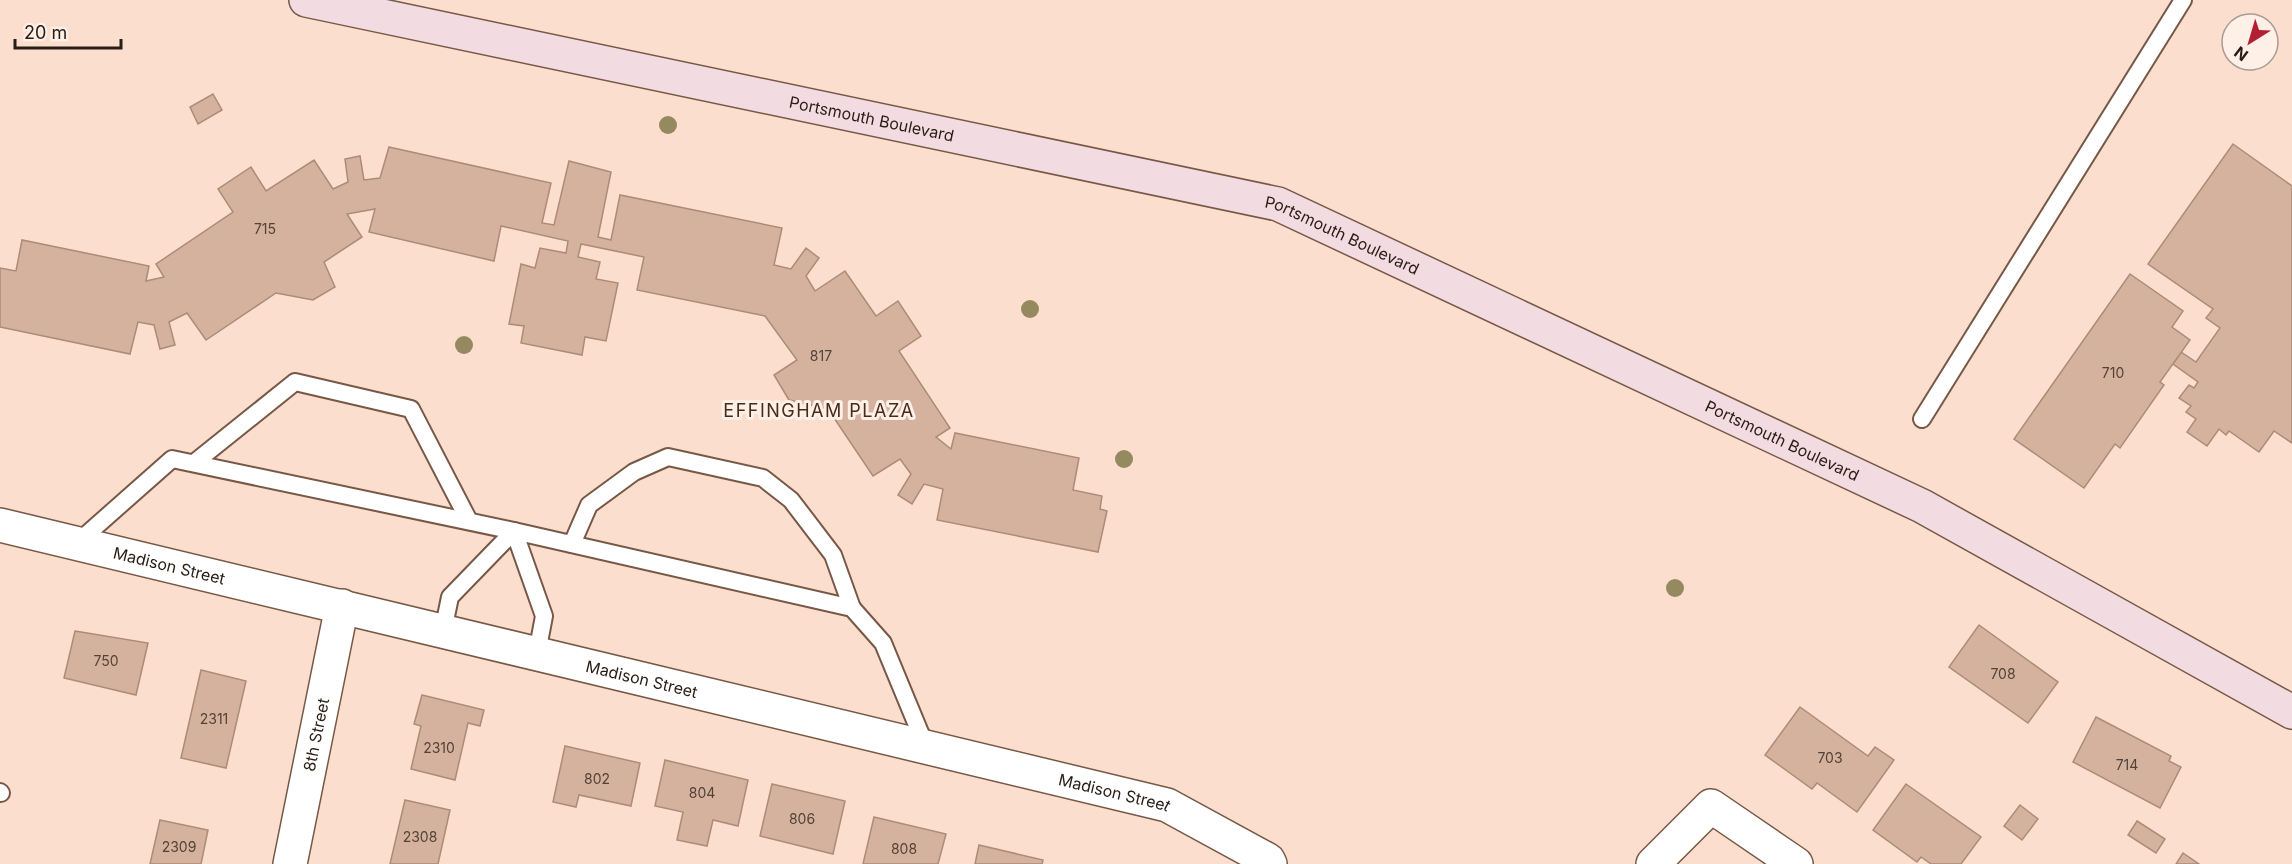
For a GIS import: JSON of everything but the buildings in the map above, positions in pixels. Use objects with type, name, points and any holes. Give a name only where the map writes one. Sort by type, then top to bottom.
[{"type":"main road","name":"Portsmouth Boulevard","points":[[306,0],[1278,204],[1922,506],[2292,712]]},
{"type":"street","name":"Madison Street","points":[[0,525],[1167,805],[1268,860],[1270,864]]},
{"type":"street","name":"8th Street","points":[[290,864],[342,606]]},
{"type":"street","points":[[1653,864],[1711,806],[1796,864]]},
{"type":"lane","points":[[1922,419],[2183,0]]},
{"type":"lane","points":[[194,463],[295,382],[411,409],[469,521]]},
{"type":"lane","points":[[572,544],[589,505],[634,472],[668,458],[763,478],[791,500],[833,555],[852,609],[884,643],[926,747]]},
{"type":"lane","points":[[77,543],[172,459],[469,521],[852,609]]},
{"type":"lane","points":[[443,631],[450,597],[514,531]]},
{"type":"lane","points":[[514,531],[544,616],[537,653]]},
{"type":"district","name":"EFFINGHAM PLAZA","points":[[819,411]]}]
